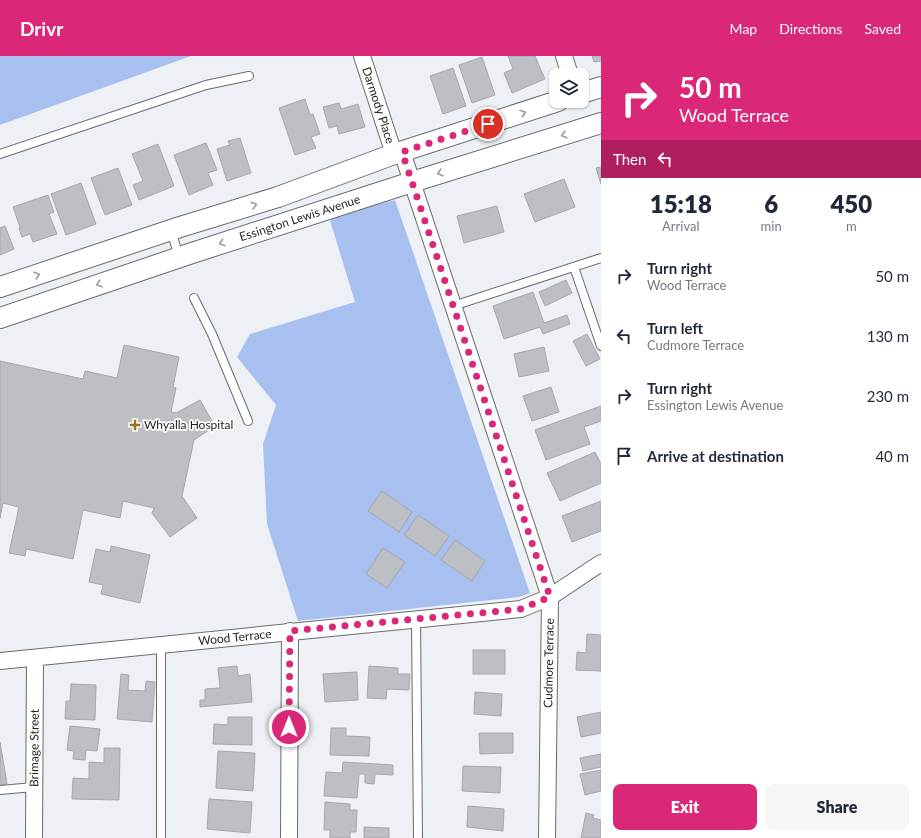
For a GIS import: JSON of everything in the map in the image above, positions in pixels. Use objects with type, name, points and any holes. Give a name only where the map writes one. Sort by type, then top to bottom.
[{"type":"street","name":"Darmody Place","points":[[362,56],[398,153]]},
{"type":"street","points":[[564,56],[568,68]]},
{"type":"street","points":[[589,91],[601,87]]},
{"type":"street","points":[[0,287],[171,230],[278,197],[398,153],[549,104]]},
{"type":"street","name":"Essington Lewis Avenue","points":[[0,318],[179,257],[601,123]]},
{"type":"street","name":"Cudmore Terrace","points":[[398,153],[412,182],[550,597],[547,838]]},
{"type":"street","name":"Wood Terrace","points":[[0,661],[521,609],[550,597],[601,563]]},
{"type":"street","points":[[289,838],[290,631]]},
{"type":"street","name":"Brimage Street","points":[[34,838],[35,658]]},
{"type":"lane","points":[[0,154],[206,85],[250,76]]},
{"type":"lane","points":[[171,230],[179,257]]},
{"type":"lane","points":[[453,306],[601,258]]},
{"type":"lane","points":[[574,267],[601,346]]},
{"type":"lane","points":[[194,298],[212,334],[248,421]]},
{"type":"lane","points":[[416,619],[418,838]]},
{"type":"lane","points":[[161,644],[161,838]]},
{"type":"lane","points":[[0,790],[34,787]]},
{"type":"shaded area","points":[[0,56],[191,56],[0,125]]},
{"type":"shaded area","points":[[395,200],[530,593],[519,597],[298,621],[267,524],[263,444],[276,405],[237,357],[250,334],[355,302],[329,217]]},
{"type":"building","points":[[508,56],[535,56],[545,79],[512,93],[504,73],[513,69]]},
{"type":"building","points":[[592,56],[601,56],[601,61],[594,62]]},
{"type":"building","points":[[482,57],[495,95],[472,103],[459,65]]},
{"type":"building","points":[[453,68],[466,106],[443,114],[430,76]]},
{"type":"building","points":[[305,99],[310,115],[313,114],[320,134],[311,137],[316,148],[295,155],[279,108]]},
{"type":"building","points":[[339,103],[341,109],[358,104],[365,127],[339,134],[337,126],[329,128],[323,107]]},
{"type":"building","points":[[240,138],[251,173],[227,181],[217,149],[230,145],[228,141]]},
{"type":"building","points":[[206,143],[217,170],[208,173],[213,185],[189,195],[174,155]]},
{"type":"building","points":[[158,144],[174,186],[139,200],[133,185],[143,181],[132,154]]},
{"type":"building","points":[[601,167],[601,184],[596,168]]},
{"type":"building","points":[[118,168],[132,205],[105,215],[91,178]]},
{"type":"building","points":[[564,179],[575,207],[535,222],[524,194]]},
{"type":"building","points":[[81,183],[96,224],[66,235],[51,194]]},
{"type":"building","points":[[48,195],[54,212],[49,214],[57,234],[33,242],[30,234],[22,237],[13,207]]},
{"type":"building","points":[[497,206],[504,232],[464,243],[457,216]]},
{"type":"building","points":[[5,226],[14,249],[0,255],[0,228]]},
{"type":"building","points":[[566,280],[572,293],[545,306],[539,292]]},
{"type":"building","points":[[533,292],[544,323],[567,315],[570,324],[543,334],[540,327],[504,339],[493,306]]},
{"type":"building","points":[[587,334],[600,359],[586,366],[573,341]]},
{"type":"building","points":[[124,345],[179,357],[173,387],[176,388],[171,412],[176,413],[200,400],[215,426],[194,440],[182,496],[197,518],[170,537],[152,513],[154,508],[123,501],[120,518],[83,510],[73,559],[26,549],[25,556],[9,553],[19,507],[3,503],[0,518],[0,361],[83,379],[85,371],[117,378]]},
{"type":"building","points":[[544,347],[549,371],[519,377],[514,354]]},
{"type":"building","points":[[551,387],[559,412],[532,421],[523,396]]},
{"type":"building","points":[[601,406],[601,421],[584,427],[590,444],[546,460],[535,430]]},
{"type":"building","points":[[595,452],[601,464],[601,483],[560,501],[547,473]]},
{"type":"building","points":[[382,491],[412,512],[399,532],[368,511]]},
{"type":"building","points":[[601,501],[601,531],[572,542],[562,516]]},
{"type":"building","points":[[418,515],[449,536],[435,556],[404,535]]},
{"type":"building","points":[[455,540],[485,561],[472,581],[441,560]]},
{"type":"building","points":[[111,546],[150,555],[140,603],[101,594],[103,585],[89,582],[96,549],[110,552]]},
{"type":"building","points":[[383,548],[405,562],[387,588],[366,574]]},
{"type":"building","points":[[587,634],[601,635],[601,671],[576,670],[577,652],[586,653]]},
{"type":"building","points":[[473,650],[505,650],[505,674],[473,674]]},
{"type":"building","points":[[237,666],[238,676],[250,674],[252,702],[200,707],[200,700],[205,700],[205,689],[220,688],[218,668]]},
{"type":"building","points":[[369,666],[398,668],[398,674],[410,674],[409,690],[387,689],[386,699],[367,698]]},
{"type":"building","points":[[357,672],[358,700],[325,702],[323,674]]},
{"type":"building","points":[[121,674],[129,675],[128,690],[145,691],[146,681],[155,682],[152,722],[117,719]]},
{"type":"building","points":[[71,684],[96,685],[95,720],[65,719],[66,701],[70,701]]},
{"type":"building","points":[[475,692],[502,694],[501,716],[474,714]]},
{"type":"building","points":[[601,712],[601,733],[581,737],[577,717]]},
{"type":"building","points":[[228,717],[252,717],[252,745],[213,744],[214,724],[228,725]]},
{"type":"building","points":[[70,726],[100,729],[97,751],[86,750],[85,760],[73,759],[74,751],[67,750]]},
{"type":"building","points":[[331,728],[346,728],[346,736],[370,737],[369,756],[330,755]]},
{"type":"building","points":[[479,733],[513,733],[513,753],[480,754]]},
{"type":"building","points":[[0,742],[7,784],[0,785]]},
{"type":"building","points":[[104,748],[120,748],[119,800],[72,799],[73,778],[89,779],[89,762],[104,763]]},
{"type":"building","points":[[218,751],[255,753],[253,791],[216,788]]},
{"type":"building","points":[[601,754],[601,767],[583,771],[580,758]]},
{"type":"building","points":[[343,762],[393,765],[393,775],[375,774],[374,784],[365,783],[365,774],[359,774],[357,798],[324,796],[326,772],[342,773]]},
{"type":"building","points":[[463,766],[501,767],[500,793],[462,791]]},
{"type":"building","points":[[601,770],[601,791],[585,795],[580,774]]},
{"type":"building","points":[[209,799],[252,802],[250,833],[207,829]]},
{"type":"building","points":[[325,802],[350,804],[350,810],[357,810],[356,832],[350,832],[350,838],[330,838],[330,830],[324,830]]},
{"type":"building","points":[[468,806],[504,809],[503,831],[467,827]]},
{"type":"building","points":[[586,813],[594,815],[593,818],[601,820],[601,838],[581,838]]},
{"type":"building","points":[[364,827],[389,828],[389,838],[364,838]]},
{"type":"place","name":"Whyalla Hospital","points":[[135,425]]},
{"type":"route","points":[[289,727],[290,631],[521,609],[550,597],[402,152],[488,124]]}]
